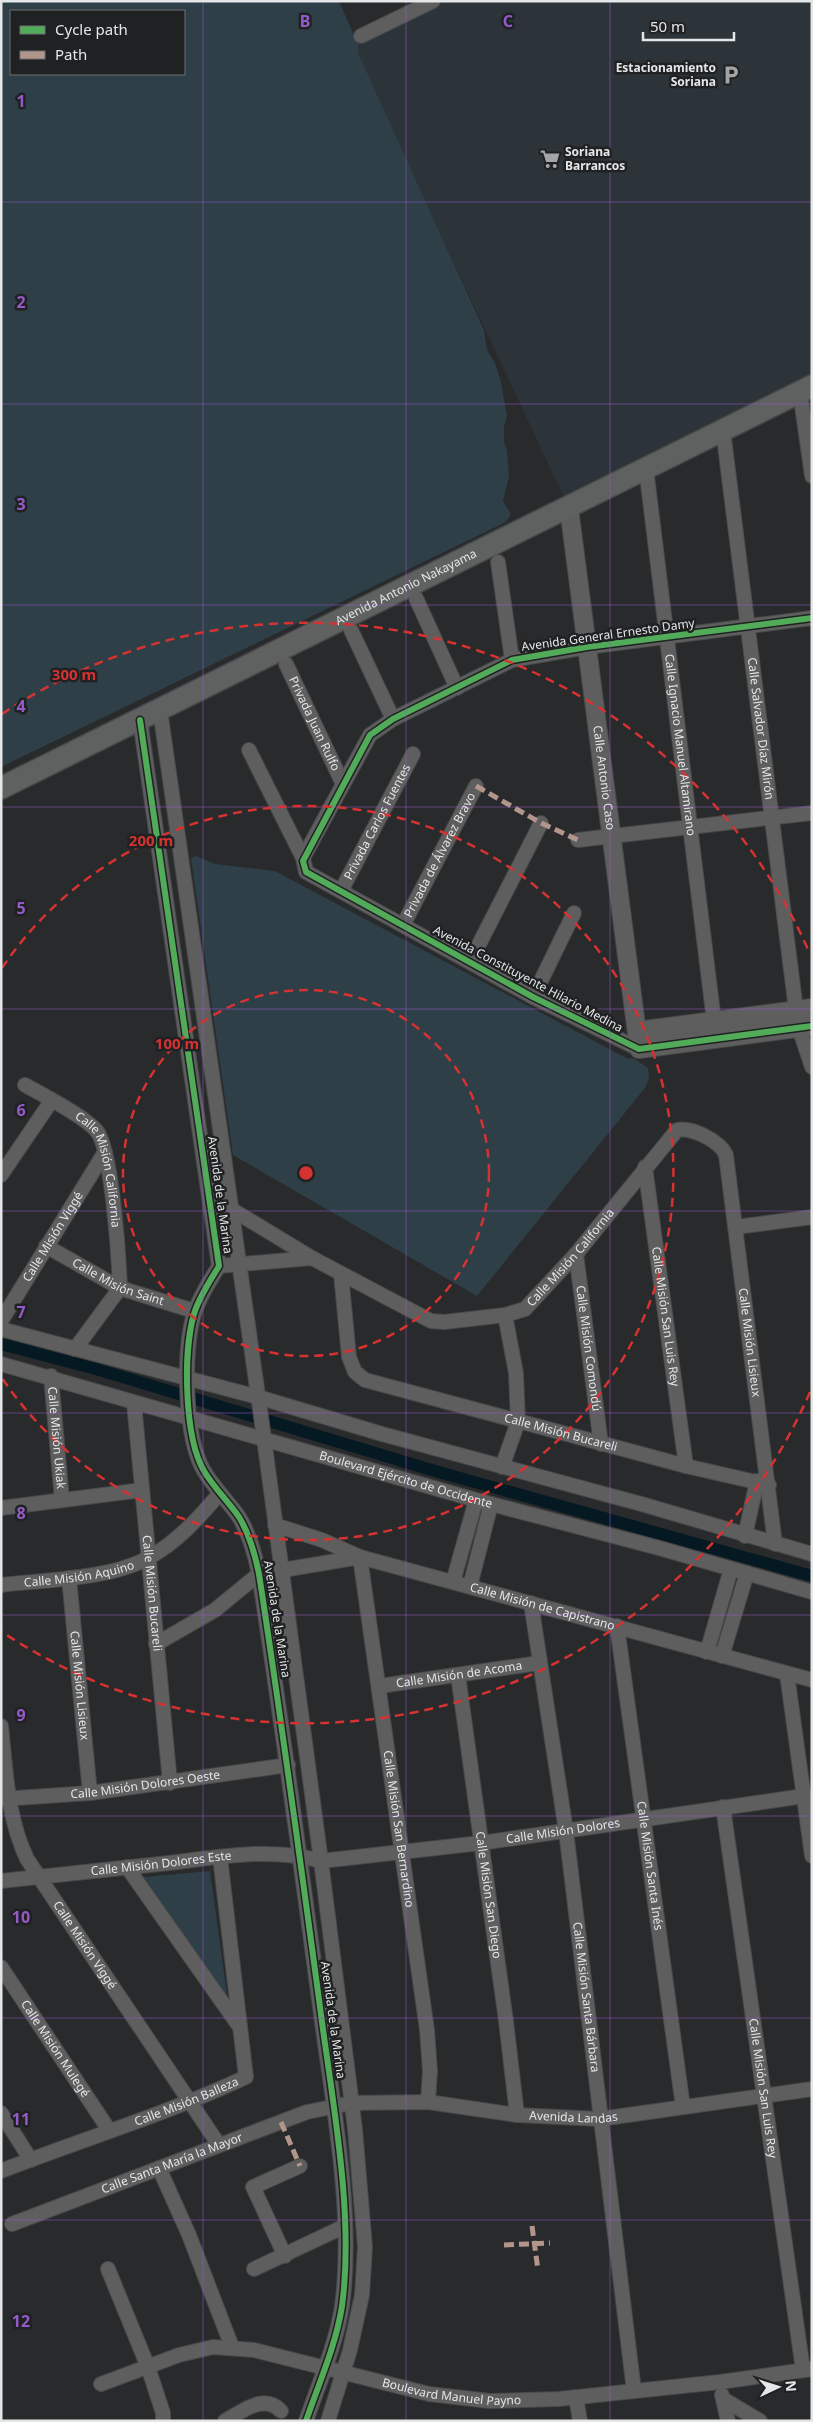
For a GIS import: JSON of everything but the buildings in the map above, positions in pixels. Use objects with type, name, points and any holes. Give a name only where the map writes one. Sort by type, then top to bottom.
[{"type":"main road","name":"Avenida Antonio Nakayama","points":[[1,788],[806,389]]},
{"type":"street","points":[[360,36],[434,1]]},
{"type":"street","points":[[806,389],[812,476]]},
{"type":"street","name":"Calle Salvador Díaz Mirón","points":[[723,430],[772,818],[812,1067]]},
{"type":"street","name":"Calle Ignacio Manuel Altamirano","points":[[646,468],[714,1021]]},
{"type":"street","name":"Calle Antonio Caso","points":[[569,508],[639,1049]]},
{"type":"street","points":[[498,562],[512,660]]},
{"type":"street","points":[[416,598],[457,688]]},
{"type":"street","name":"Avenida General Ernesto Damy","points":[[303,858],[370,734],[393,719],[512,660],[587,647],[812,618]]},
{"type":"street","points":[[350,630],[393,719]]},
{"type":"street","name":"Privada Juan Rulfo","points":[[286,664],[343,784]]},
{"type":"street","name":"Avenida de la Marina","points":[[160,710],[259,1403],[352,2103],[365,2265],[362,2294],[343,2373],[328,2421]]},
{"type":"street","name":"Avenida de la Marina","points":[[140,720],[218,1266],[194,1311],[188,1342],[190,1415],[195,1449],[203,1470],[219,1494],[238,1516],[248,1534],[260,1574],[288,1765],[333,2105],[345,2226],[346,2253],[342,2307],[306,2421]]},
{"type":"street","points":[[249,750],[303,858]]},
{"type":"street","name":"Privada Carlos Fuentes","points":[[341,891],[413,754]]},
{"type":"street","name":"Privada de Álvarez Bravo","points":[[403,925],[476,786]]},
{"type":"street","points":[[578,840],[691,829],[812,813]]},
{"type":"street","points":[[470,962],[541,823]]},
{"type":"street","name":"Avenida Constituyente Hilario Medina","points":[[303,858],[306,872],[533,997],[639,1049]]},
{"type":"street","points":[[533,997],[574,913]]},
{"type":"street","points":[[639,1049],[805,1018]]},
{"type":"street","name":"Avenida Constituyente Hilario Medina","points":[[617,1039],[637,1031],[714,1021],[805,1018]]},
{"type":"street","name":"Calle Misión California","points":[[24,1085],[52,1100],[95,1129],[104,1142],[117,1237],[120,1288]]},
{"type":"street","points":[[1,1175],[52,1100]]},
{"type":"street","name":"Calle Misión California","points":[[232,1209],[312,1258],[431,1321],[444,1322],[505,1315],[517,1313],[533,1303],[576,1254],[677,1130],[688,1129],[717,1144]]},
{"type":"street","name":"Calle Misión Lisieux","points":[[717,1144],[723,1148],[726,1154],[736,1227],[763,1483],[776,1544]]},
{"type":"street","name":"Calle Misión Viggé","points":[[1,1321],[105,1152]]},
{"type":"street","name":"Calle Misión San Luis Rey","points":[[645,1167],[686,1466]]},
{"type":"street","points":[[736,1227],[812,1216]]},
{"type":"street","name":"Calle Misión Saint","points":[[46,1246],[120,1288],[194,1311]]},
{"type":"street","name":"Calle Misión Comondú","points":[[576,1254],[601,1444]]},
{"type":"street","points":[[218,1266],[312,1258]]},
{"type":"street","name":"Calle Misión Bucareli","points":[[341,1274],[349,1357],[355,1372],[366,1380],[601,1444],[763,1483]]},
{"type":"street","points":[[75,1349],[120,1288]]},
{"type":"street","points":[[502,1467],[518,1422],[516,1373],[505,1315]]},
{"type":"street","points":[[1,1329],[75,1349],[188,1385],[645,1505],[745,1536],[812,1554]]},
{"type":"street","name":"Boulevard Ejército de Occidente","points":[[1,1364],[51,1376],[134,1403],[190,1415],[263,1435],[476,1500],[731,1568],[812,1592]]},
{"type":"street","name":"Calle Misión Ukiak","points":[[51,1376],[62,1500]]},
{"type":"street","name":"Calle Misión Bucareli","points":[[134,1403],[170,1783]]},
{"type":"street","name":"Calle Misión Lisieux","points":[[745,1536],[763,1483]]},
{"type":"street","points":[[1,1508],[142,1490]]},
{"type":"street","name":"Calle Misión Aquino","points":[[1,1585],[95,1574],[148,1558],[181,1535],[200,1517],[219,1494]]},
{"type":"street","points":[[453,1582],[476,1500]]},
{"type":"street","points":[[470,1586],[490,1504]]},
{"type":"street","name":"Calle Misión de Capistrano","points":[[275,1525],[322,1540],[360,1557],[812,1680]]},
{"type":"street","points":[[156,1644],[215,1610],[260,1574],[360,1557]]},
{"type":"street","name":"Calle Misión San Bernardino","points":[[360,1557],[380,1686],[401,1852],[427,2030],[430,2071],[428,2102]]},
{"type":"street","points":[[708,1652],[731,1568]]},
{"type":"street","points":[[722,1656],[747,1573]]},
{"type":"street","name":"Calle Misión Lisieux","points":[[69,1578],[90,1793]]},
{"type":"street","name":"Calle Misión Santa Bárbara","points":[[531,1603],[538,1663],[566,1830],[634,2391]]},
{"type":"street","name":"Calle Misión Santa Inés","points":[[617,1626],[683,2107]]},
{"type":"street","name":"Calle Misión de Acoma","points":[[380,1686],[538,1663]]},
{"type":"street","points":[[787,1674],[811,1852]]},
{"type":"street","name":"Calle Misión San Diego","points":[[458,1675],[506,2021],[516,2115]]},
{"type":"street","name":"Calle Misión Viggé","points":[[1,1726],[5,1798],[20,1845],[38,1877],[218,2145]]},
{"type":"street","name":"Calle Misión Dolores Oeste","points":[[5,1798],[90,1793],[288,1765]]},
{"type":"street","name":"Calle Misión Dolores","points":[[321,1860],[481,1843],[723,1806],[804,1796]]},
{"type":"street","name":"Calle Misión San Luis Rey","points":[[723,1806],[764,2096],[807,2370]]},
{"type":"street","name":"Calle Misión Dolores Este","points":[[1,1881],[220,1857],[281,1853],[300,1854],[321,1860]]},
{"type":"street","name":"Calle Misión Balleza","points":[[1,2171],[109,2130],[190,2103],[246,2077],[220,1857]]},
{"type":"street","points":[[126,1867],[240,2026]]},
{"type":"street","name":"Calle Misión Mulegé","points":[[1,1967],[109,2130]]},
{"type":"street","name":"Avenida Landas","points":[[333,2105],[428,2102],[516,2115],[600,2119],[650,2114],[683,2107],[812,2089]]},
{"type":"street","name":"Calle Santa María la Mayor","points":[[12,2224],[307,2112],[333,2105]]},
{"type":"street","points":[[1,2114],[31,2160]]},
{"type":"street","points":[[285,2256],[253,2187],[300,2166]]},
{"type":"street","points":[[159,2168],[189,2235],[232,2347]]},
{"type":"street","points":[[254,2269],[345,2226]]},
{"type":"street","points":[[108,2269],[148,2367],[163,2413],[163,2421]]},
{"type":"street","name":"Boulevard Manuel Payno","points":[[101,2384],[179,2355],[205,2349],[232,2347],[298,2360],[429,2394],[471,2400],[524,2401],[576,2397],[720,2382],[807,2370]]},
{"type":"street","points":[[720,2382],[728,2421]]},
{"type":"street","points":[[576,2397],[580,2421]]},
{"type":"street","points":[[723,2399],[760,2421]]},
{"type":"street","points":[[225,2421],[260,2402],[275,2405],[281,2411]]},
{"type":"shaded area","points":[[1,1],[339,1],[358,44],[358,53],[484,330],[487,350],[495,363],[501,382],[507,416],[504,426],[504,441],[507,451],[509,476],[503,501],[511,514],[506,522],[1,767]]},
{"type":"shaded area","points":[[435,1],[812,1],[812,388],[569,508],[350,41]]},
{"type":"shaded area","points":[[196,856],[215,864],[275,871],[628,1059],[633,1058],[648,1068],[649,1078],[645,1088],[477,1296],[233,1155],[191,858]]},
{"type":"shaded area","points":[[210,1871],[228,2002],[144,1877]]},
{"type":"waterway","points":[[1,1344],[96,1369],[435,1471],[812,1576]]},
{"type":"marked path","points":[[476,786],[541,823],[578,840]]},
{"type":"marked path","points":[[281,2122],[300,2166]]},
{"type":"marked path","points":[[532,2226],[538,2270]]},
{"type":"marked path","points":[[504,2245],[550,2243]]},
{"type":"cycle path","points":[[812,618],[587,647],[512,660],[393,719],[370,735],[303,861],[306,872],[533,997],[639,1049],[812,1026]]},
{"type":"cycle path","points":[[140,720],[219,1266],[199,1301],[190,1330],[187,1371],[189,1416],[197,1456],[204,1471],[239,1517],[252,1545],[256,1559],[292,1798],[341,2164],[346,2237],[342,2306],[331,2350],[306,2421]]},
{"type":"place","name":"Estacionamiento Soriana","points":[[731,75]]},
{"type":"place","name":"Soriana Barrancos","points":[[550,159]]}]
